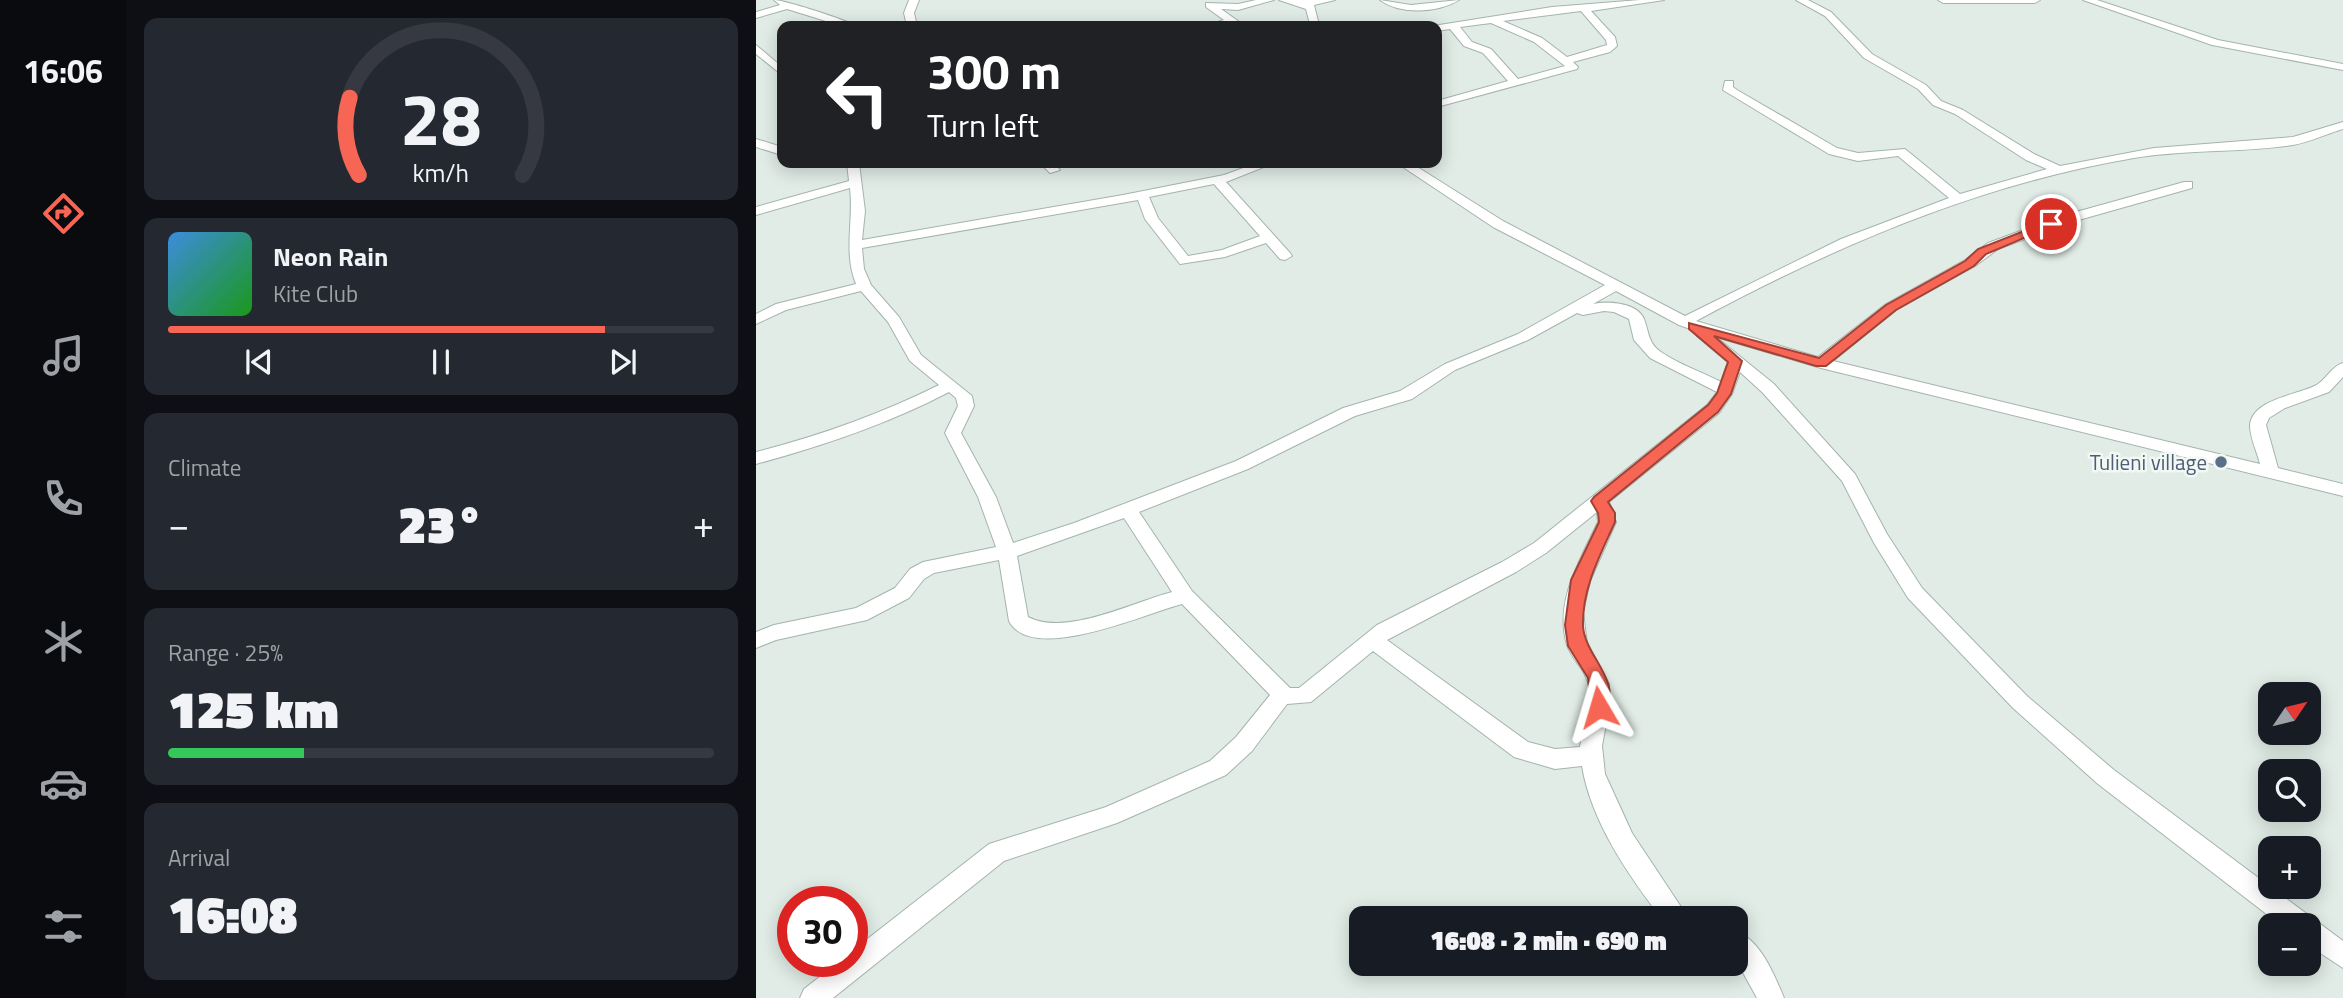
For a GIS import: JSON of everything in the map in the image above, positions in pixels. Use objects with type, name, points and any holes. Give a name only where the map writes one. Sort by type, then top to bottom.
[{"type":"street","points":[[911,21],[909,13],[914,0]]},
{"type":"street","points":[[1206,3],[1238,7],[1269,0]]},
{"type":"street","points":[[1284,0],[1304,4],[1330,0]]},
{"type":"street","points":[[1384,0],[1404,8],[1416,9],[1454,0]]},
{"type":"street","points":[[1552,10],[1558,0]]},
{"type":"street","points":[[1442,28],[1552,10],[1660,0]]},
{"type":"street","points":[[1801,0],[1828,14],[1868,56],[1922,87],[1937,103],[1959,112],[2030,157],[2062,171]]},
{"type":"street","points":[[1943,0],[2035,0]]},
{"type":"street","points":[[2088,0],[2216,43],[2343,67]]},
{"type":"street","points":[[756,15],[783,3],[835,21]]},
{"type":"street","points":[[1206,3],[1232,21]]},
{"type":"street","points":[[1304,4],[1312,9],[1313,21]]},
{"type":"street","points":[[1567,60],[1603,51],[1612,46],[1611,39],[1584,9]]},
{"type":"street","points":[[1442,103],[1573,66],[1521,30],[1493,20]]},
{"type":"street","points":[[1454,27],[1468,44],[1485,50],[1516,83]]},
{"type":"street","points":[[756,48],[777,67]]},
{"type":"street","points":[[1729,83],[1727,88],[1733,92],[1833,151],[1858,157],[1901,152],[1960,200]]},
{"type":"street","points":[[1689,324],[1802,259],[1853,237],[1960,200],[2062,171],[2137,154],[2296,140],[2343,125]]},
{"type":"street","points":[[756,143],[777,149]]},
{"type":"street","points":[[854,168],[859,222],[855,245],[857,269],[864,286],[894,320],[915,358],[966,400],[955,425],[955,442],[988,498],[1007,552],[1016,613],[1027,628],[1044,631],[1100,622],[1185,596]]},
{"type":"street","points":[[855,245],[1142,195],[1217,180],[1253,168]]},
{"type":"street","points":[[1411,168],[1498,224],[1613,287],[1689,324],[1821,363],[2343,490]]},
{"type":"street","points":[[1217,180],[1266,238],[1285,256]]},
{"type":"street","points":[[756,211],[855,183]]},
{"type":"street","points":[[1821,363],[1891,307],[1970,264],[1993,246],[2063,220],[2188,185]]},
{"type":"street","points":[[1142,195],[1152,219],[1185,261],[1225,253],[1266,238]]},
{"type":"street","points":[[859,222],[884,239]]},
{"type":"street","points":[[756,320],[781,307],[864,286]]},
{"type":"street","points":[[756,640],[872,610],[902,593],[917,574],[930,567],[1007,552],[1129,511],[1242,465],[1349,412],[1406,395],[1450,367],[1510,344],[1613,287]]},
{"type":"street","points":[[1566,314],[1597,306],[1623,309],[1636,317],[1641,340],[1655,355],[1725,392],[1760,380]]},
{"type":"street","points":[[1689,324],[1760,380],[1856,487],[1880,538],[1915,593],[2020,702],[2106,777],[2285,913]]},
{"type":"street","points":[[1129,511],[1185,596],[1211,619],[1283,694],[1292,697],[1304,696],[1373,640],[1409,616],[1508,568],[1569,527],[1713,409],[1725,392],[1735,361]]},
{"type":"street","points":[[2270,471],[2258,425],[2262,415],[2279,404],[2323,388],[2343,368]]},
{"type":"street","points":[[756,458],[802,446],[910,406],[951,385]]},
{"type":"street","points":[[1599,501],[1606,513],[1607,522],[1580,580],[1575,612],[1577,646],[1597,676],[1600,689],[1591,755],[1598,783],[1631,857],[1667,906]]},
{"type":"street","points":[[1373,640],[1522,750],[1555,759],[1591,755]]},
{"type":"street","points":[[813,998],[997,852],[1109,816],[1218,768],[1244,744],[1283,694]]},
{"type":"street","points":[[2321,940],[2343,956]]},
{"type":"street","points":[[1748,955],[1771,998]]},
{"type":"place","name":"Tulieni village","points":[[2221,462]]},
{"type":"route","points":[[1599,707],[1600,689],[1597,676],[1577,646],[1574,625],[1580,580],[1607,522],[1608,516],[1599,501],[1713,409],[1724,394],[1735,361],[1694,326],[1760,348],[1821,363],[1891,307],[1970,264],[1982,252],[2051,224]]}]
